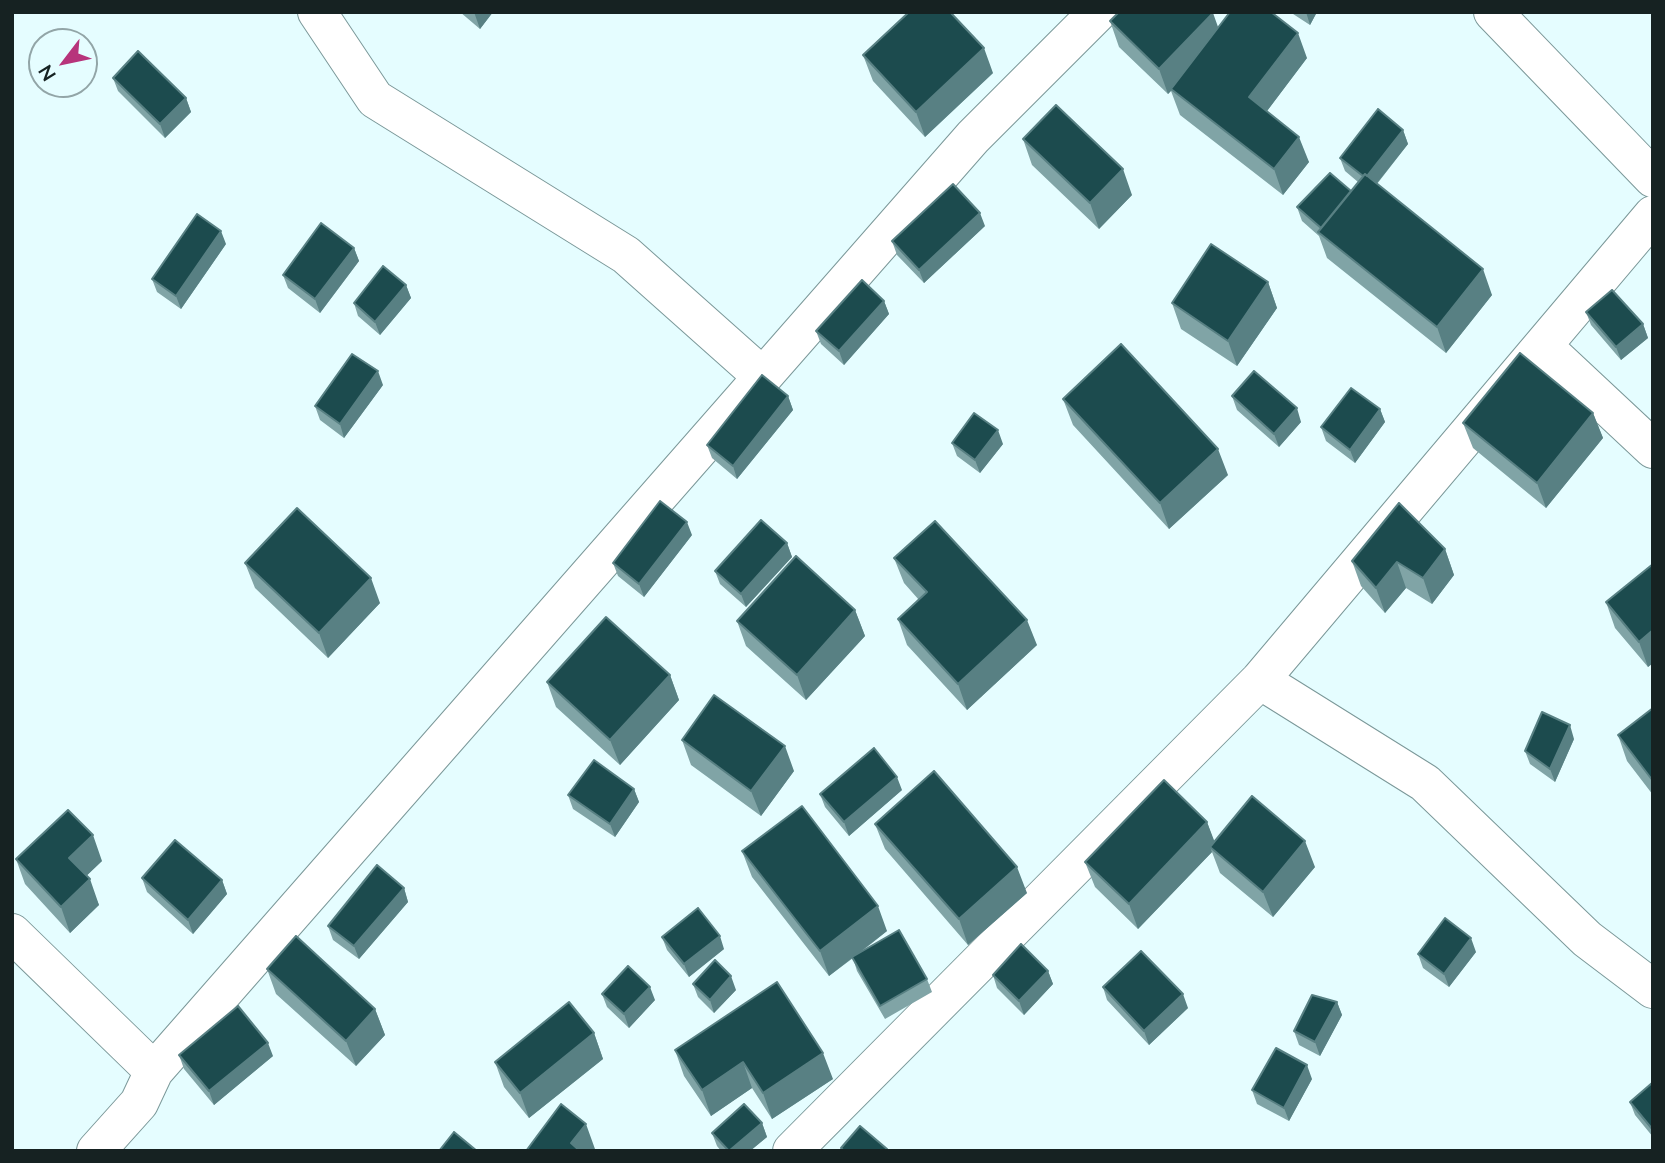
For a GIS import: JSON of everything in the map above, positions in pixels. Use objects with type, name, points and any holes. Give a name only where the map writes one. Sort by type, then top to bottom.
[{"type":"street","points":[[317,12],[375,99],[626,255],[764,377]]},
{"type":"street","points":[[96,1151],[139,1103],[154,1071],[974,137],[1098,12]]},
{"type":"street","points":[[1493,12],[1653,178]]},
{"type":"street","points":[[792,1151],[1260,680],[1653,215]]},
{"type":"street","points":[[1542,346],[1653,449]]},
{"type":"street","points":[[1260,680],[1425,783],[1587,939],[1653,989]]},
{"type":"street","points":[[12,933],[154,1071]]},
{"type":"building","points":[[909,12],[950,12],[984,48],[916,112],[863,55]]},
{"type":"building","points":[[1119,12],[1213,13],[1159,69],[1110,21]]},
{"type":"building","points":[[1230,12],[1271,12],[1298,33],[1249,97],[1299,137],[1274,169],[1171,89]]},
{"type":"building","points":[[138,51],[186,98],[160,124],[113,78]]},
{"type":"building","points":[[1056,105],[1123,169],[1090,203],[1023,139]]},
{"type":"building","points":[[1378,109],[1403,130],[1367,176],[1363,176],[1340,158]]},
{"type":"building","points":[[1330,173],[1351,191],[1321,228],[1297,207]]},
{"type":"building","points":[[1365,174],[1483,269],[1437,327],[1318,232]]},
{"type":"building","points":[[953,184],[980,213],[919,270],[892,241]]},
{"type":"building","points":[[197,214],[221,231],[176,296],[152,279]]},
{"type":"building","points":[[321,223],[354,248],[315,299],[283,275]]},
{"type":"building","points":[[1211,244],[1268,282],[1228,341],[1172,303]]},
{"type":"building","points":[[383,266],[406,285],[375,322],[354,303]]},
{"type":"building","points":[[862,280],[884,301],[839,351],[816,331]]},
{"type":"building","points":[[1612,290],[1643,324],[1616,347],[1586,312]]},
{"type":"building","points":[[1121,344],[1218,449],[1160,503],[1063,399]]},
{"type":"building","points":[[1520,353],[1593,413],[1537,483],[1463,423]]},
{"type":"building","points":[[352,354],[378,371],[340,424],[315,406]]},
{"type":"building","points":[[1254,371],[1297,408],[1274,434],[1232,396]]},
{"type":"building","points":[[762,375],[788,396],[733,466],[707,445]]},
{"type":"building","points":[[1351,388],[1380,409],[1350,450],[1321,427]]},
{"type":"building","points":[[974,413],[998,430],[975,460],[952,443]]},
{"type":"building","points":[[660,501],[687,522],[639,584],[613,563]]},
{"type":"building","points":[[1399,503],[1445,549],[1423,578],[1397,562],[1376,588],[1352,561]]},
{"type":"building","points":[[297,508],[371,578],[319,633],[245,563]]},
{"type":"building","points":[[761,520],[787,543],[741,594],[715,571]]},
{"type":"building","points":[[935,521],[1027,620],[958,684],[898,619],[927,592],[894,558]]},
{"type":"building","points":[[796,556],[855,610],[797,675],[737,621]]},
{"type":"building","points":[[1653,564],[1653,630],[1639,642],[1606,602]]},
{"type":"building","points":[[606,617],[670,675],[610,740],[547,682]]},
{"type":"building","points":[[714,695],[785,746],[751,791],[682,740]]},
{"type":"building","points":[[1653,708],[1653,781],[1618,735]]},
{"type":"building","points":[[1542,712],[1570,725],[1550,769],[1525,751]]},
{"type":"building","points":[[874,748],[897,777],[844,822],[820,794]]},
{"type":"building","points":[[594,760],[634,789],[610,824],[568,795]]},
{"type":"building","points":[[934,771],[1017,867],[959,919],[875,824]]},
{"type":"building","points":[[1164,780],[1207,822],[1129,904],[1085,862]]},
{"type":"building","points":[[1252,796],[1305,841],[1263,892],[1210,847]]},
{"type":"building","points":[[802,806],[878,906],[820,951],[742,851]]},
{"type":"building","points":[[68,810],[93,835],[69,858],[90,879],[61,907],[16,859]]},
{"type":"building","points":[[175,840],[222,880],[188,920],[142,878]]},
{"type":"building","points":[[377,865],[404,888],[354,946],[328,926]]},
{"type":"building","points":[[698,908],[720,936],[684,964],[662,937]]},
{"type":"building","points":[[1445,918],[1471,938],[1444,974],[1418,954]]},
{"type":"building","points":[[899,930],[927,979],[880,1006],[852,957]]},
{"type":"building","points":[[296,936],[375,1009],[346,1041],[267,969]]},
{"type":"building","points":[[1021,944],[1048,971],[1019,1001],[993,975]]},
{"type":"building","points":[[1141,951],[1183,994],[1144,1031],[1103,987]]},
{"type":"building","points":[[715,960],[731,976],[710,1000],[693,984]]},
{"type":"building","points":[[628,966],[650,987],[624,1014],[602,994]]},
{"type":"building","points":[[777,982],[823,1053],[763,1093],[743,1062],[702,1090],[675,1050]]},
{"type":"building","points":[[1312,995],[1337,1002],[1315,1042],[1294,1031]]},
{"type":"building","points":[[569,1002],[594,1033],[520,1093],[495,1062]]},
{"type":"building","points":[[238,1006],[268,1043],[209,1091],[179,1055]]},
{"type":"building","points":[[1276,1048],[1307,1065],[1284,1108],[1252,1090]]},
{"type":"building","points":[[1653,1084],[1653,1130],[1630,1102]]},
{"type":"building","points":[[561,1104],[586,1124],[571,1143],[580,1151],[526,1151]]},
{"type":"building","points":[[744,1104],[762,1123],[729,1151],[712,1133]]},
{"type":"building","points":[[860,1126],[887,1149],[886,1151],[844,1151],[841,1148]]},
{"type":"building","points":[[454,1132],[477,1151],[439,1151]]}]
